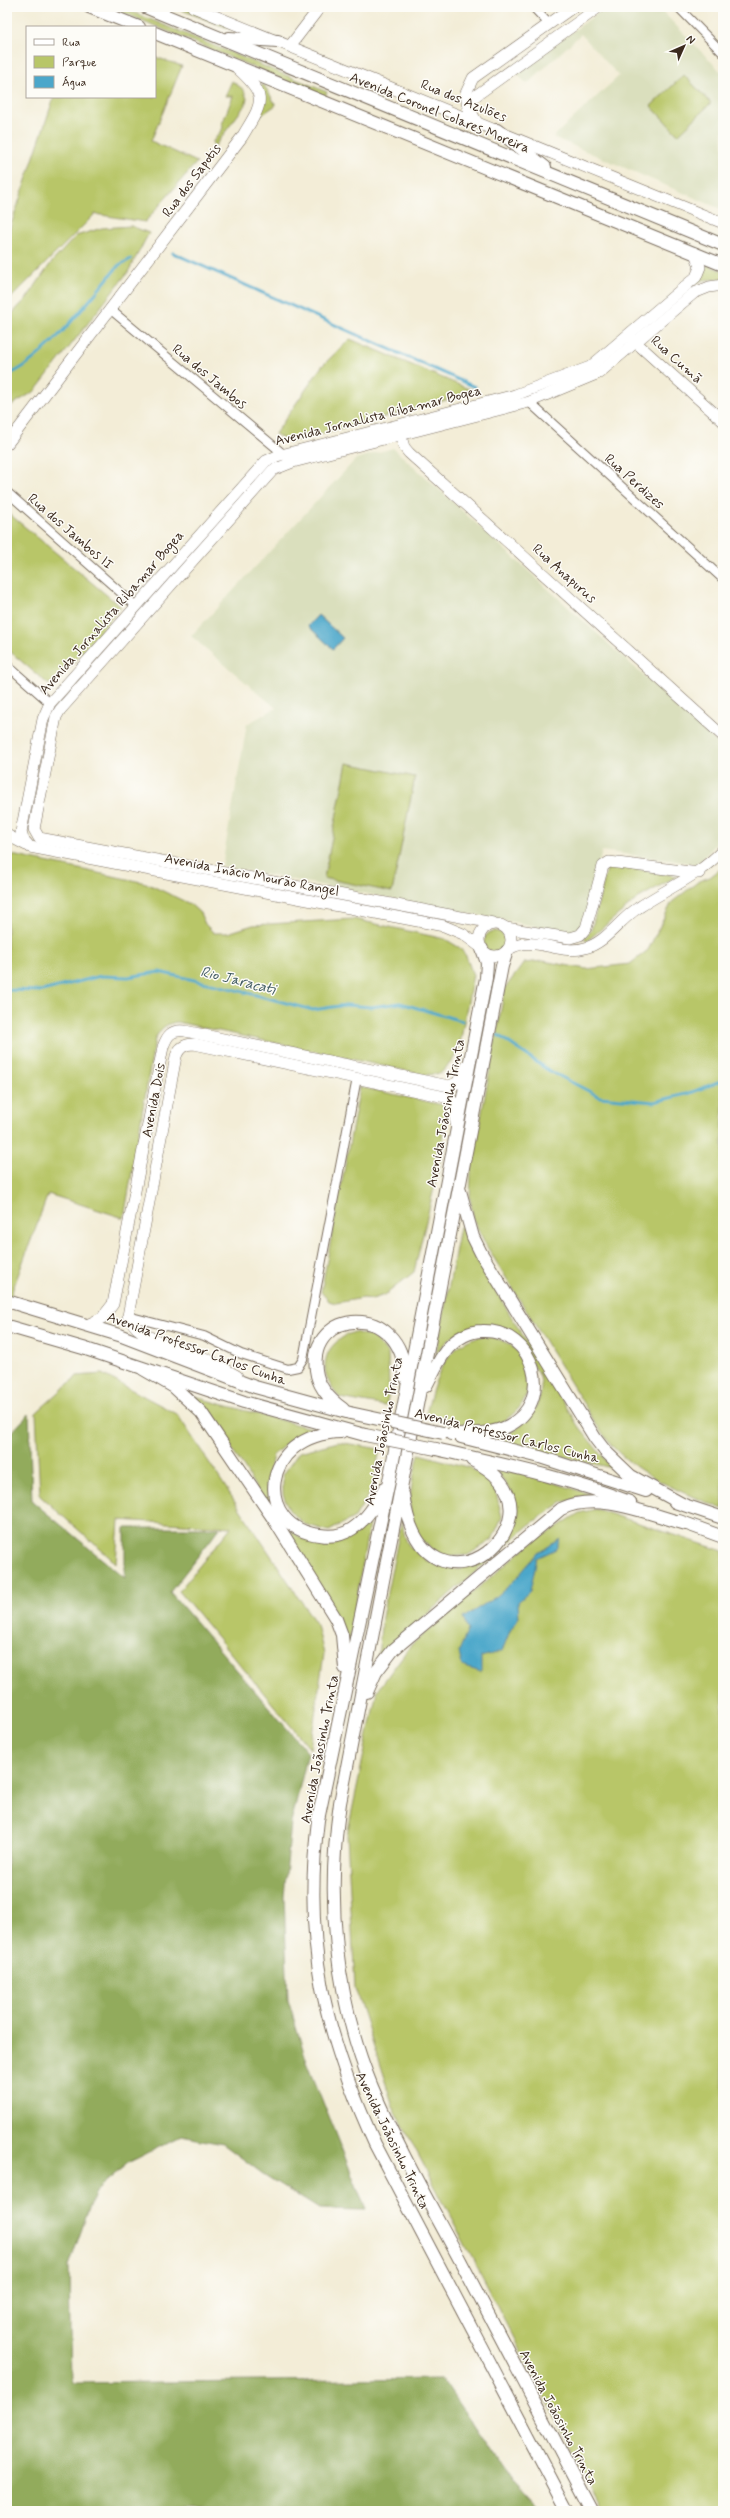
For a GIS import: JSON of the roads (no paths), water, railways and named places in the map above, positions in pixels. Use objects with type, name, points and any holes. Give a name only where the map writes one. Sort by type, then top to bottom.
[{"type":"main road","points":[[89,7],[136,26]]},
{"type":"main road","name":"Avenida Coronel Colares Moreira","points":[[145,7],[723,245]]},
{"type":"main road","name":"Rua dos Azulões","points":[[193,7],[475,119],[498,130],[723,223]]},
{"type":"main road","points":[[290,46],[320,7]]},
{"type":"main road","points":[[475,119],[465,98],[467,88],[473,78],[573,7]]},
{"type":"main road","points":[[475,119],[471,103],[477,94],[599,7]]},
{"type":"main road","points":[[156,33],[723,265]]},
{"type":"main road","points":[[218,37],[278,41]]},
{"type":"main road","name":"Rua dos Sapotis","points":[[7,444],[167,237],[242,137],[257,111],[259,94],[251,80],[233,65]]},
{"type":"main road","points":[[498,130],[557,176]]},
{"type":"main road","name":"Avenida Jornalista Ribamar Bogea","points":[[30,847],[23,839],[21,830],[40,728],[50,703],[266,461],[284,454],[530,402],[600,373],[632,339],[696,277],[700,267],[695,253]]},
{"type":"main road","name":"Avenida Jornalista Ribamar Bogea","points":[[40,838],[34,834],[34,829],[52,732],[60,710],[268,474],[293,462],[515,395],[548,384],[595,365],[694,293],[704,288],[722,286]]},
{"type":"main road","name":"Rua Cumã","points":[[632,339],[723,421]]},
{"type":"main road","name":"Rua Anapurus","points":[[399,430],[409,453],[723,736]]},
{"type":"main road","name":"Avenida Inácio Mourão Rangel","points":[[7,835],[30,847],[444,926],[463,934],[482,949]]},
{"type":"main road","name":"Avenida Inácio Mourão Rangel","points":[[40,838],[492,923]]},
{"type":"main road","points":[[698,873],[609,862],[602,866],[586,928],[580,935],[570,938],[506,928],[492,923],[481,931],[479,940],[482,949],[494,956],[508,951],[519,944],[528,943],[570,950],[585,948],[596,943],[638,908],[698,873],[723,850]]},
{"type":"main road","points":[[506,928],[512,937],[508,951]]},
{"type":"main road","name":"Avenida Joãosinho Trinta","points":[[482,949],[487,970],[471,1057],[389,1481],[318,1820],[313,1878],[314,1927],[318,1968],[332,2032],[344,2072],[376,2144],[568,2511]]},
{"type":"main road","name":"Avenida Joãosinho Trinta","points":[[508,951],[503,959],[486,1043],[420,1400],[357,1715],[337,1827],[334,1893],[340,1970],[348,2012],[372,2086],[409,2164],[592,2511]]},
{"type":"main road","name":"Avenida Dois","points":[[87,1325],[102,1318],[112,1304],[163,1047],[167,1037],[176,1030],[449,1086],[459,1081],[471,1057]]},
{"type":"main road","name":"Avenida Dois","points":[[128,1316],[176,1056],[179,1049],[186,1045],[194,1044],[450,1098],[453,1102],[457,1129]]},
{"type":"main road","points":[[142,1153],[157,1156]]},
{"type":"main road","points":[[459,1186],[467,1218],[481,1254],[595,1438],[631,1476],[682,1504]]},
{"type":"main road","name":"Avenida Professor Carlos Cunha","points":[[7,1302],[87,1325],[255,1387],[350,1413],[447,1434],[607,1477],[723,1518]]},
{"type":"main road","points":[[128,1316],[136,1328],[157,1340],[212,1361],[255,1387]]},
{"type":"main road","points":[[350,1413],[332,1401],[323,1390],[315,1365],[318,1347],[327,1335],[338,1326],[352,1321],[363,1321],[378,1326],[387,1332],[396,1344],[405,1366],[404,1406]]},
{"type":"main road","name":"Avenida Professor Carlos Cunha","points":[[7,1326],[244,1402],[361,1434],[521,1467],[563,1479],[723,1538]]},
{"type":"main road","points":[[420,1400],[443,1355],[462,1337],[477,1331],[501,1333],[513,1338],[523,1348],[530,1360],[535,1383],[531,1402],[518,1419],[500,1429],[447,1434]]},
{"type":"main road","points":[[136,1342],[157,1340]]},
{"type":"main road","points":[[143,1369],[174,1387],[201,1412],[327,1601],[342,1635],[346,1659],[345,1695]]},
{"type":"main road","points":[[361,1434],[336,1432],[313,1436],[297,1444],[287,1453],[280,1464],[274,1482],[276,1496],[285,1517],[294,1526],[308,1533],[328,1536],[345,1533],[364,1518],[389,1481]]},
{"type":"main road","points":[[403,1484],[405,1505],[414,1534],[430,1554],[442,1559],[462,1562],[479,1558],[492,1550],[505,1535],[509,1525],[509,1505],[504,1489],[495,1476],[479,1463],[438,1449]]},
{"type":"main road","points":[[357,1715],[376,1672],[393,1650],[561,1509],[578,1502],[596,1501],[686,1524]]},
{"type":"street","points":[[533,7],[549,24]]},
{"type":"street","points":[[678,7],[723,52]]},
{"type":"street","name":"Rua dos Jambos","points":[[111,310],[293,462]]},
{"type":"street","name":"Rua Perdizes","points":[[530,402],[723,579]]},
{"type":"street","name":"Rua dos Jambos II","points":[[7,492],[136,606]]},
{"type":"street","points":[[7,665],[50,703]]},
{"type":"street","points":[[128,1316],[204,1336],[241,1354],[288,1369],[294,1368],[302,1362],[357,1078]]},
{"type":"water","points":[[318,615],[343,638],[333,649],[308,626]]},
{"type":"water","points":[[560,1539],[556,1549],[537,1558],[530,1591],[518,1602],[519,1617],[510,1631],[502,1651],[481,1657],[481,1672],[462,1666],[459,1651],[468,1630],[463,1618],[497,1596],[512,1583],[538,1553]]},
{"type":"waterway","points":[[173,253],[475,387]]},
{"type":"waterway","points":[[7,375],[21,368],[51,343],[82,310],[119,265],[131,259]]},
{"type":"waterway","name":"Rio Jaracati","points":[[7,990],[42,991],[101,976],[128,977],[159,972],[229,988],[313,1010],[346,1005],[371,1007],[400,1003],[462,1021]]},
{"type":"waterway","name":"Rio Jaracati","points":[[498,1035],[548,1070],[600,1097],[654,1102],[690,1093],[723,1080]]}]
